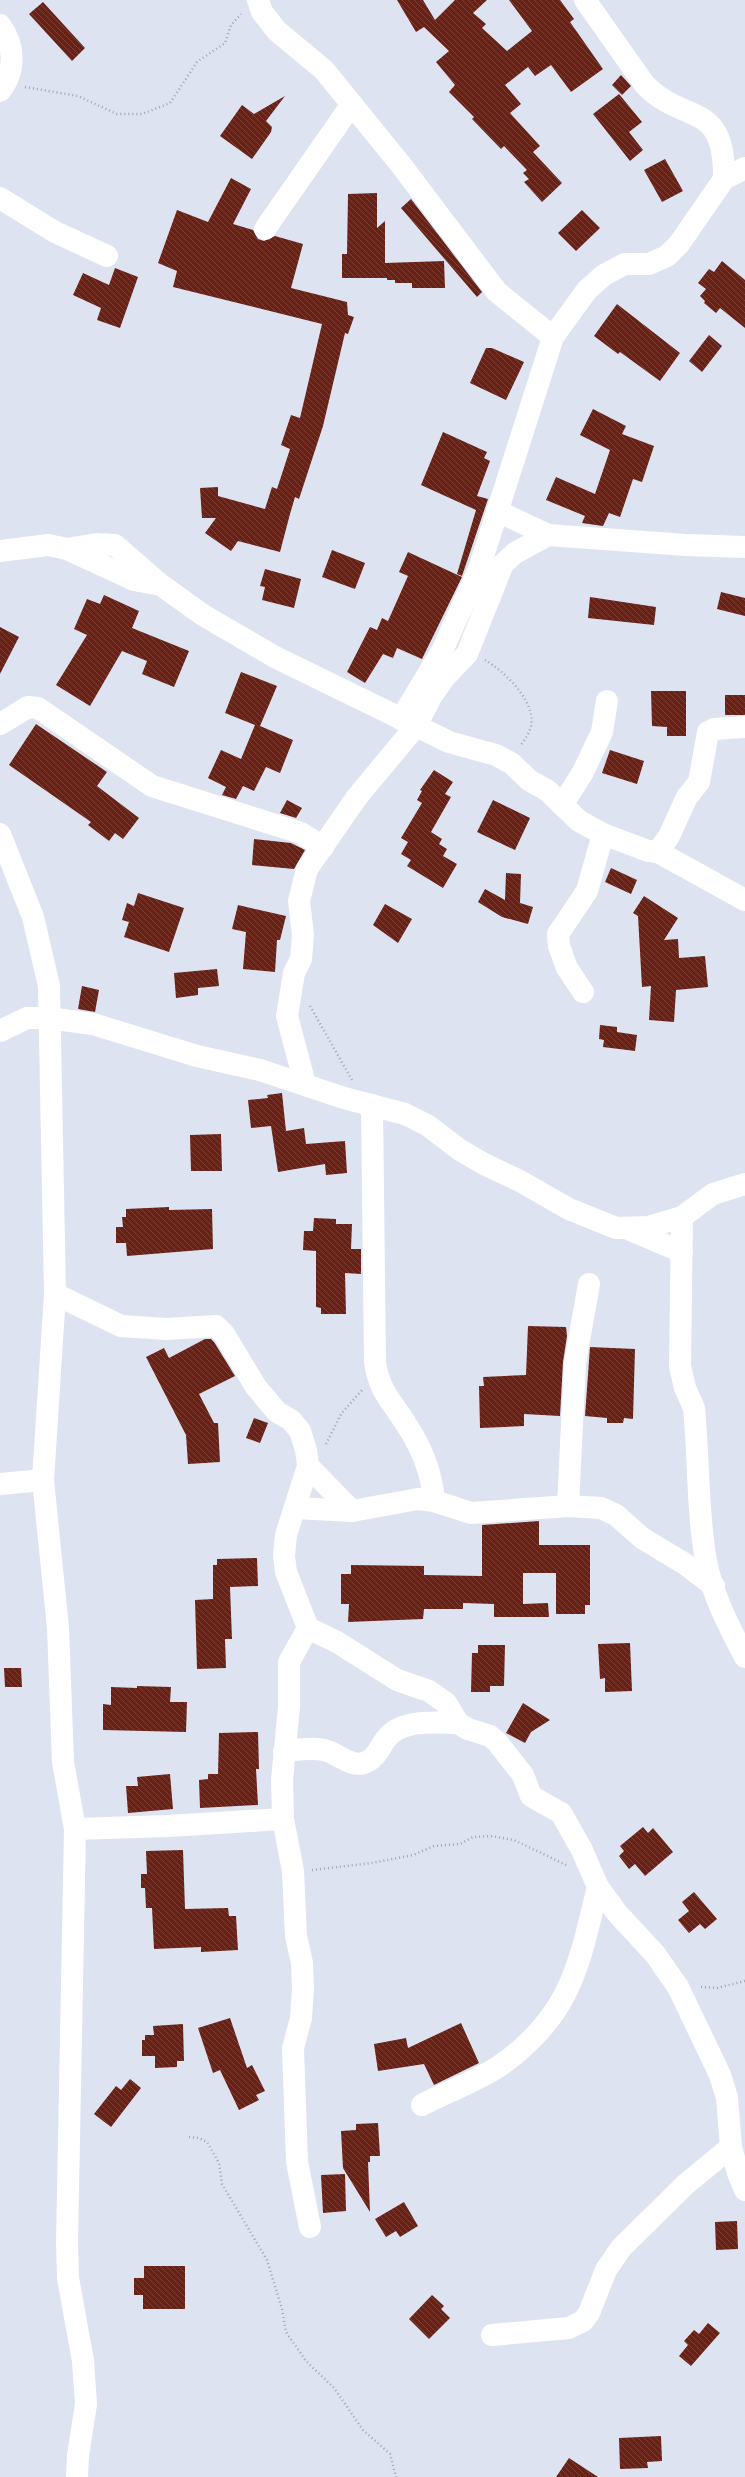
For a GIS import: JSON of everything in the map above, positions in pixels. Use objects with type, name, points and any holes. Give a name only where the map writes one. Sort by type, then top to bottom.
[{"type":"street","points":[[585,0],[645,85],[657,97],[702,117],[709,123],[721,145],[724,179]]},
{"type":"street","points":[[251,5],[262,12],[277,31],[324,70],[401,165],[497,292],[553,337]]},
{"type":"street","points":[[0,25],[6,34],[12,51],[12,66],[2,88]]},
{"type":"street","points":[[265,229],[352,104]]},
{"type":"street","points":[[409,723],[479,569],[553,337],[588,290],[604,275],[625,264],[649,264],[667,256],[679,244],[724,179],[745,168]]},
{"type":"street","points":[[0,198],[54,232],[107,256]]},
{"type":"street","points":[[497,511],[548,535],[686,545],[745,547]]},
{"type":"street","points":[[305,1084],[287,1016],[294,973],[301,959],[303,935],[299,901],[307,869],[409,723],[431,697],[444,678],[468,654],[503,564],[515,553],[548,535]]},
{"type":"street","points":[[0,551],[48,545],[67,549],[98,544],[115,544],[161,585],[203,615],[275,657],[449,742],[496,755],[512,763],[529,780],[548,791],[579,822],[603,834],[648,851],[658,852],[745,900]]},
{"type":"street","points":[[562,805],[583,772],[602,732],[607,701]]},
{"type":"street","points":[[0,724],[28,707],[38,708],[152,786],[301,833],[323,846]]},
{"type":"street","points":[[658,852],[670,836],[687,797],[699,782],[708,732],[714,729],[745,727]]},
{"type":"street","points":[[0,834],[33,917],[42,951],[48,986],[55,1294],[43,1480],[58,1628],[63,1762],[75,1829],[67,2243],[68,2278],[83,2361],[86,2404],[78,2456],[78,2477]]},
{"type":"street","points":[[583,992],[567,968],[559,946],[558,934],[587,891],[603,834]]},
{"type":"street","points":[[0,1031],[27,1018],[48,1018],[93,1024],[183,1052],[260,1070],[405,1114],[427,1125],[460,1150],[569,1209],[616,1228],[627,1229],[648,1227],[682,1217],[713,1194],[745,1184]]},
{"type":"street","points":[[372,1105],[375,1362],[377,1381],[407,1425],[423,1453],[432,1479],[434,1501]]},
{"type":"street","points":[[682,1217],[680,1366],[685,1388],[694,1408],[702,1537],[706,1562],[722,1610],[745,1657]]},
{"type":"street","points":[[627,1229],[682,1252]]},
{"type":"street","points":[[568,1506],[575,1363],[589,1284]]},
{"type":"street","points":[[55,1294],[121,1326],[166,1329],[216,1326],[224,1334],[256,1387],[276,1412],[291,1420],[300,1431],[308,1466],[286,1535],[284,1556],[286,1572],[308,1628],[337,1642],[397,1680],[429,1691],[446,1703],[458,1723]]},
{"type":"street","points":[[308,1466],[352,1511]]},
{"type":"street","points":[[0,1484],[43,1480]]},
{"type":"street","points":[[295,1508],[352,1511],[418,1500],[434,1501],[471,1513],[568,1506],[601,1508],[616,1515],[642,1538],[714,1586]]},
{"type":"street","points":[[671,1557],[702,1537]]},
{"type":"street","points":[[308,1628],[289,1662],[289,1707],[282,1780],[284,1819],[294,1871],[296,1936],[302,1963],[303,1988],[301,2018],[293,2048],[297,2162],[310,2227]]},
{"type":"street","points":[[284,1751],[313,1748],[328,1751],[355,1764],[363,1764],[374,1758],[386,1738],[398,1728],[415,1724],[458,1723],[494,1739],[514,1761],[523,1775],[531,1796],[542,1804],[554,1807],[561,1813],[582,1850],[595,1881],[617,1913],[655,1954],[678,1987],[720,2075],[727,2098],[731,2147],[738,2173],[745,2190]]},
{"type":"street","points":[[75,1829],[168,1826],[284,1819]]},
{"type":"street","points":[[422,2104],[497,2068],[531,2038],[553,2012],[565,1994],[589,1922],[595,1881]]},
{"type":"street","points":[[589,1922],[617,1913]]},
{"type":"street","points":[[492,2335],[569,2328],[583,2321],[589,2313],[606,2270],[621,2248],[686,2184],[731,2147]]},
{"type":"path","points":[[2,88],[52,90],[78,96],[117,114],[142,114],[170,103],[197,62],[225,43],[231,25],[251,5]]},
{"type":"path","points":[[468,654],[481,657],[509,676],[521,692],[531,724],[529,733],[512,763]]},
{"type":"path","points":[[309,1003],[340,1061],[372,1105]]},
{"type":"path","points":[[308,1466],[323,1451],[350,1402],[360,1391],[377,1381]]},
{"type":"path","points":[[294,1871],[339,1868],[372,1863],[413,1855],[434,1846],[460,1844],[473,1837],[491,1836],[514,1840],[595,1881]]},
{"type":"path","points":[[678,1987],[717,1988],[745,1981]]},
{"type":"path","points":[[189,2137],[199,2138],[207,2142],[219,2163],[222,2184],[266,2260],[282,2310],[286,2332],[306,2361],[334,2388],[363,2430],[390,2454],[396,2477]]},
{"type":"building","points":[[397,0],[423,0],[435,20],[455,0],[487,0],[473,13],[486,24],[482,28],[507,51],[532,31],[509,0],[560,0],[574,19],[570,22],[603,69],[571,92],[551,65],[535,76],[528,67],[505,85],[521,104],[510,113],[540,146],[533,152],[562,183],[542,202],[524,182],[529,179],[523,173],[527,170],[504,146],[501,149],[472,119],[474,117],[449,92],[455,85],[436,62],[449,51],[424,27],[416,32]]},
{"type":"building","points":[[43,2],[85,48],[72,61],[29,14]]},
{"type":"building","points":[[621,75],[631,86],[622,95],[612,85]]},
{"type":"building","points":[[619,94],[642,122],[629,132],[643,150],[630,161],[593,114]]},
{"type":"building","points":[[285,96],[266,121],[272,127],[271,132],[252,159],[220,136],[242,105],[254,114]]},
{"type":"building","points":[[665,159],[683,191],[662,202],[644,170]]},
{"type":"building","points":[[231,178],[251,189],[233,224],[253,230],[258,239],[264,241],[275,236],[303,244],[291,288],[347,302],[348,315],[354,317],[348,334],[345,333],[323,426],[299,499],[295,497],[280,552],[238,541],[231,551],[205,533],[216,518],[202,518],[200,488],[218,487],[218,496],[265,509],[272,487],[277,489],[290,449],[281,445],[291,415],[300,418],[322,324],[173,287],[177,271],[158,263],[177,210],[208,222]]},
{"type":"building","points":[[377,193],[377,228],[385,221],[385,263],[444,261],[445,288],[412,288],[412,283],[395,283],[395,280],[387,280],[387,278],[342,278],[342,254],[347,254],[348,194]]},
{"type":"building","points":[[411,199],[482,292],[477,297],[401,208]]},
{"type":"building","points":[[582,210],[600,228],[576,251],[558,233]]},
{"type":"building","points":[[722,261],[745,280],[745,328],[720,308],[716,313],[704,303],[705,301],[700,296],[706,289],[698,283],[709,269],[714,272]]},
{"type":"building","points":[[115,268],[138,277],[120,328],[97,320],[101,308],[73,295],[83,273],[109,285]]},
{"type":"building","points":[[617,304],[680,353],[660,381],[620,352],[618,354],[594,336]]},
{"type":"building","points":[[709,335],[722,346],[702,372],[689,361]]},
{"type":"building","points":[[486,348],[492,348],[524,362],[506,400],[470,383]]},
{"type":"building","points":[[593,409],[626,426],[622,434],[654,446],[642,482],[633,479],[620,517],[609,513],[603,526],[582,523],[585,516],[546,500],[556,477],[595,494],[610,450],[580,435]]},
{"type":"building","points":[[443,432],[487,452],[484,458],[490,461],[477,496],[488,499],[462,576],[457,574],[476,510],[421,485]]},
{"type":"building","points":[[332,550],[365,563],[355,589],[322,577]]},
{"type":"building","points":[[408,552],[462,577],[422,659],[397,648],[393,658],[383,654],[365,683],[347,672],[370,627],[377,630],[382,618],[388,621],[408,576],[399,572]]},
{"type":"building","points":[[265,569],[301,579],[294,608],[262,600],[265,587],[260,586]]},
{"type":"building","points":[[721,592],[745,598],[745,616],[717,609]]},
{"type":"building","points":[[104,595],[139,611],[132,628],[189,651],[174,687],[142,674],[147,661],[122,651],[90,706],[56,685],[87,635],[74,629],[87,599],[100,604]]},
{"type":"building","points":[[590,597],[656,607],[654,625],[588,618]]},
{"type":"building","points":[[0,627],[19,637],[0,674]]},
{"type":"building","points":[[241,672],[277,686],[260,726],[293,740],[280,773],[266,767],[254,791],[243,786],[236,799],[222,795],[226,787],[208,778],[221,750],[241,759],[255,725],[225,713]]},
{"type":"building","points":[[651,691],[686,691],[686,736],[667,736],[667,727],[652,726]]},
{"type":"building","points":[[725,695],[745,695],[745,715],[725,715]]},
{"type":"building","points":[[36,724],[107,772],[97,786],[139,818],[123,839],[115,833],[109,841],[88,825],[91,822],[9,765]]},
{"type":"building","points":[[610,750],[644,761],[637,784],[602,773]]},
{"type":"building","points":[[434,770],[453,782],[445,794],[451,797],[431,832],[442,839],[439,844],[447,849],[443,856],[457,864],[443,888],[407,866],[411,860],[401,854],[408,842],[401,838],[422,803],[417,800],[422,791],[420,790]]},
{"type":"building","points":[[287,800],[302,808],[296,818],[280,813]]},
{"type":"building","points":[[493,800],[530,818],[515,850],[477,832]]},
{"type":"building","points":[[254,839],[291,843],[305,850],[294,869],[252,865]]},
{"type":"building","points":[[611,868],[637,880],[631,894],[605,882]]},
{"type":"building","points":[[506,873],[521,874],[520,903],[533,907],[528,924],[502,917],[478,902],[485,889],[505,900]]},
{"type":"building","points":[[138,893],[184,908],[169,952],[124,937],[129,922],[122,920],[127,903],[134,906]]},
{"type":"building","points":[[644,896],[678,918],[664,940],[678,939],[679,958],[705,956],[708,987],[676,990],[674,1022],[649,1020],[651,986],[642,987],[638,916],[633,913]]},
{"type":"building","points":[[385,904],[412,919],[398,943],[373,925]]},
{"type":"building","points":[[238,905],[286,916],[280,940],[277,940],[275,972],[243,969],[246,932],[232,929]]},
{"type":"building","points":[[217,969],[219,986],[198,988],[198,995],[176,998],[174,973]]},
{"type":"building","points":[[82,986],[99,990],[95,1012],[78,1009]]},
{"type":"building","points":[[600,1025],[617,1027],[617,1032],[637,1035],[635,1051],[603,1047],[604,1040],[599,1039]]},
{"type":"building","points":[[282,1093],[286,1131],[304,1128],[306,1144],[345,1141],[347,1173],[326,1175],[325,1164],[278,1172],[271,1126],[251,1128],[248,1100],[268,1098],[267,1095]]},
{"type":"building","points":[[221,1134],[222,1171],[191,1171],[190,1135]]},
{"type":"building","points":[[169,1207],[169,1210],[212,1209],[213,1249],[127,1256],[126,1243],[116,1243],[116,1227],[123,1227],[122,1217],[126,1217],[126,1209]]},
{"type":"building","points":[[314,1218],[336,1219],[336,1224],[352,1224],[351,1249],[361,1249],[361,1274],[345,1273],[346,1314],[321,1314],[321,1308],[316,1307],[316,1251],[303,1250],[304,1231],[313,1231]]},
{"type":"building","points":[[528,1326],[566,1327],[567,1336],[563,1362],[560,1416],[524,1414],[524,1426],[480,1428],[479,1386],[484,1386],[483,1377],[526,1375]]},
{"type":"building","points":[[205,1339],[211,1339],[214,1342],[235,1376],[199,1394],[214,1423],[218,1423],[220,1462],[188,1464],[186,1435],[146,1357],[164,1348],[169,1358]]},
{"type":"building","points":[[590,1347],[635,1349],[633,1419],[624,1418],[623,1423],[607,1423],[607,1418],[585,1416]]},
{"type":"building","points":[[254,1418],[268,1423],[260,1443],[246,1438]]},
{"type":"building","points":[[539,1521],[539,1545],[590,1545],[590,1605],[585,1605],[585,1614],[556,1614],[556,1573],[523,1573],[523,1604],[548,1603],[549,1617],[494,1617],[494,1604],[463,1603],[463,1609],[424,1609],[423,1619],[348,1622],[349,1604],[341,1604],[341,1574],[351,1574],[351,1565],[424,1566],[424,1575],[482,1576],[482,1525]]},
{"type":"building","points":[[257,1558],[258,1586],[230,1587],[232,1639],[225,1639],[226,1668],[197,1669],[195,1600],[213,1599],[213,1565],[217,1565],[217,1559]]},
{"type":"building","points":[[630,1643],[632,1691],[605,1692],[605,1678],[600,1679],[598,1644]]},
{"type":"building","points":[[478,1645],[505,1645],[504,1686],[490,1686],[490,1692],[471,1692],[472,1653],[478,1653]]},
{"type":"building","points":[[4,1668],[21,1668],[22,1687],[5,1687]]},
{"type":"building","points":[[137,1686],[171,1687],[170,1702],[187,1702],[186,1732],[103,1730],[103,1704],[111,1705],[111,1687],[137,1688]]},
{"type":"building","points":[[523,1703],[550,1720],[531,1732],[525,1743],[506,1733]]},
{"type":"building","points":[[258,1732],[259,1769],[256,1769],[258,1805],[200,1808],[199,1780],[208,1779],[208,1774],[218,1774],[219,1733]]},
{"type":"building","points":[[170,1774],[173,1809],[128,1813],[126,1786],[138,1786],[137,1777]]},
{"type":"building","points":[[643,1827],[648,1833],[653,1828],[673,1852],[645,1876],[635,1864],[629,1869],[619,1856],[624,1851],[620,1846]]},
{"type":"building","points":[[183,1850],[185,1909],[228,1908],[229,1916],[236,1916],[238,1950],[201,1952],[201,1947],[154,1949],[152,1908],[146,1908],[145,1888],[141,1888],[141,1874],[147,1874],[146,1851]]},
{"type":"building","points":[[694,1892],[717,1919],[705,1929],[700,1924],[689,1933],[678,1920],[689,1911],[682,1902]]},
{"type":"building","points":[[230,2018],[247,2068],[252,2065],[265,2091],[256,2095],[259,2100],[239,2110],[220,2070],[213,2073],[198,2028]]},
{"type":"building","points":[[461,2023],[479,2063],[434,2085],[424,2064],[378,2071],[374,2044],[406,2038],[408,2048]]},
{"type":"building","points":[[183,2024],[184,2061],[177,2061],[177,2067],[155,2068],[155,2056],[142,2056],[142,2040],[145,2040],[145,2035],[154,2035],[153,2026]]},
{"type":"building","points":[[130,2079],[141,2088],[111,2127],[94,2114],[116,2086],[121,2090]]},
{"type":"building","points":[[378,2123],[380,2156],[370,2156],[370,2162],[368,2162],[370,2212],[343,2168],[341,2131],[356,2130],[356,2124]]},
{"type":"building","points":[[345,2174],[346,2211],[323,2213],[321,2175]]},
{"type":"building","points":[[404,2202],[418,2226],[400,2237],[396,2231],[386,2237],[375,2219]]},
{"type":"building","points":[[737,2221],[738,2249],[716,2250],[715,2222]]},
{"type":"building","points":[[144,2266],[185,2266],[185,2309],[143,2309],[143,2295],[134,2295],[134,2278],[144,2278]]},
{"type":"building","points":[[432,2295],[444,2306],[441,2309],[450,2318],[429,2339],[409,2319]]},
{"type":"building","points":[[708,2323],[720,2333],[691,2366],[679,2356],[688,2345],[684,2341],[694,2330],[699,2334]]},
{"type":"building","points":[[661,2436],[662,2461],[647,2462],[648,2468],[620,2469],[619,2438]]},
{"type":"building","points":[[569,2458],[598,2477],[556,2477]]}]
